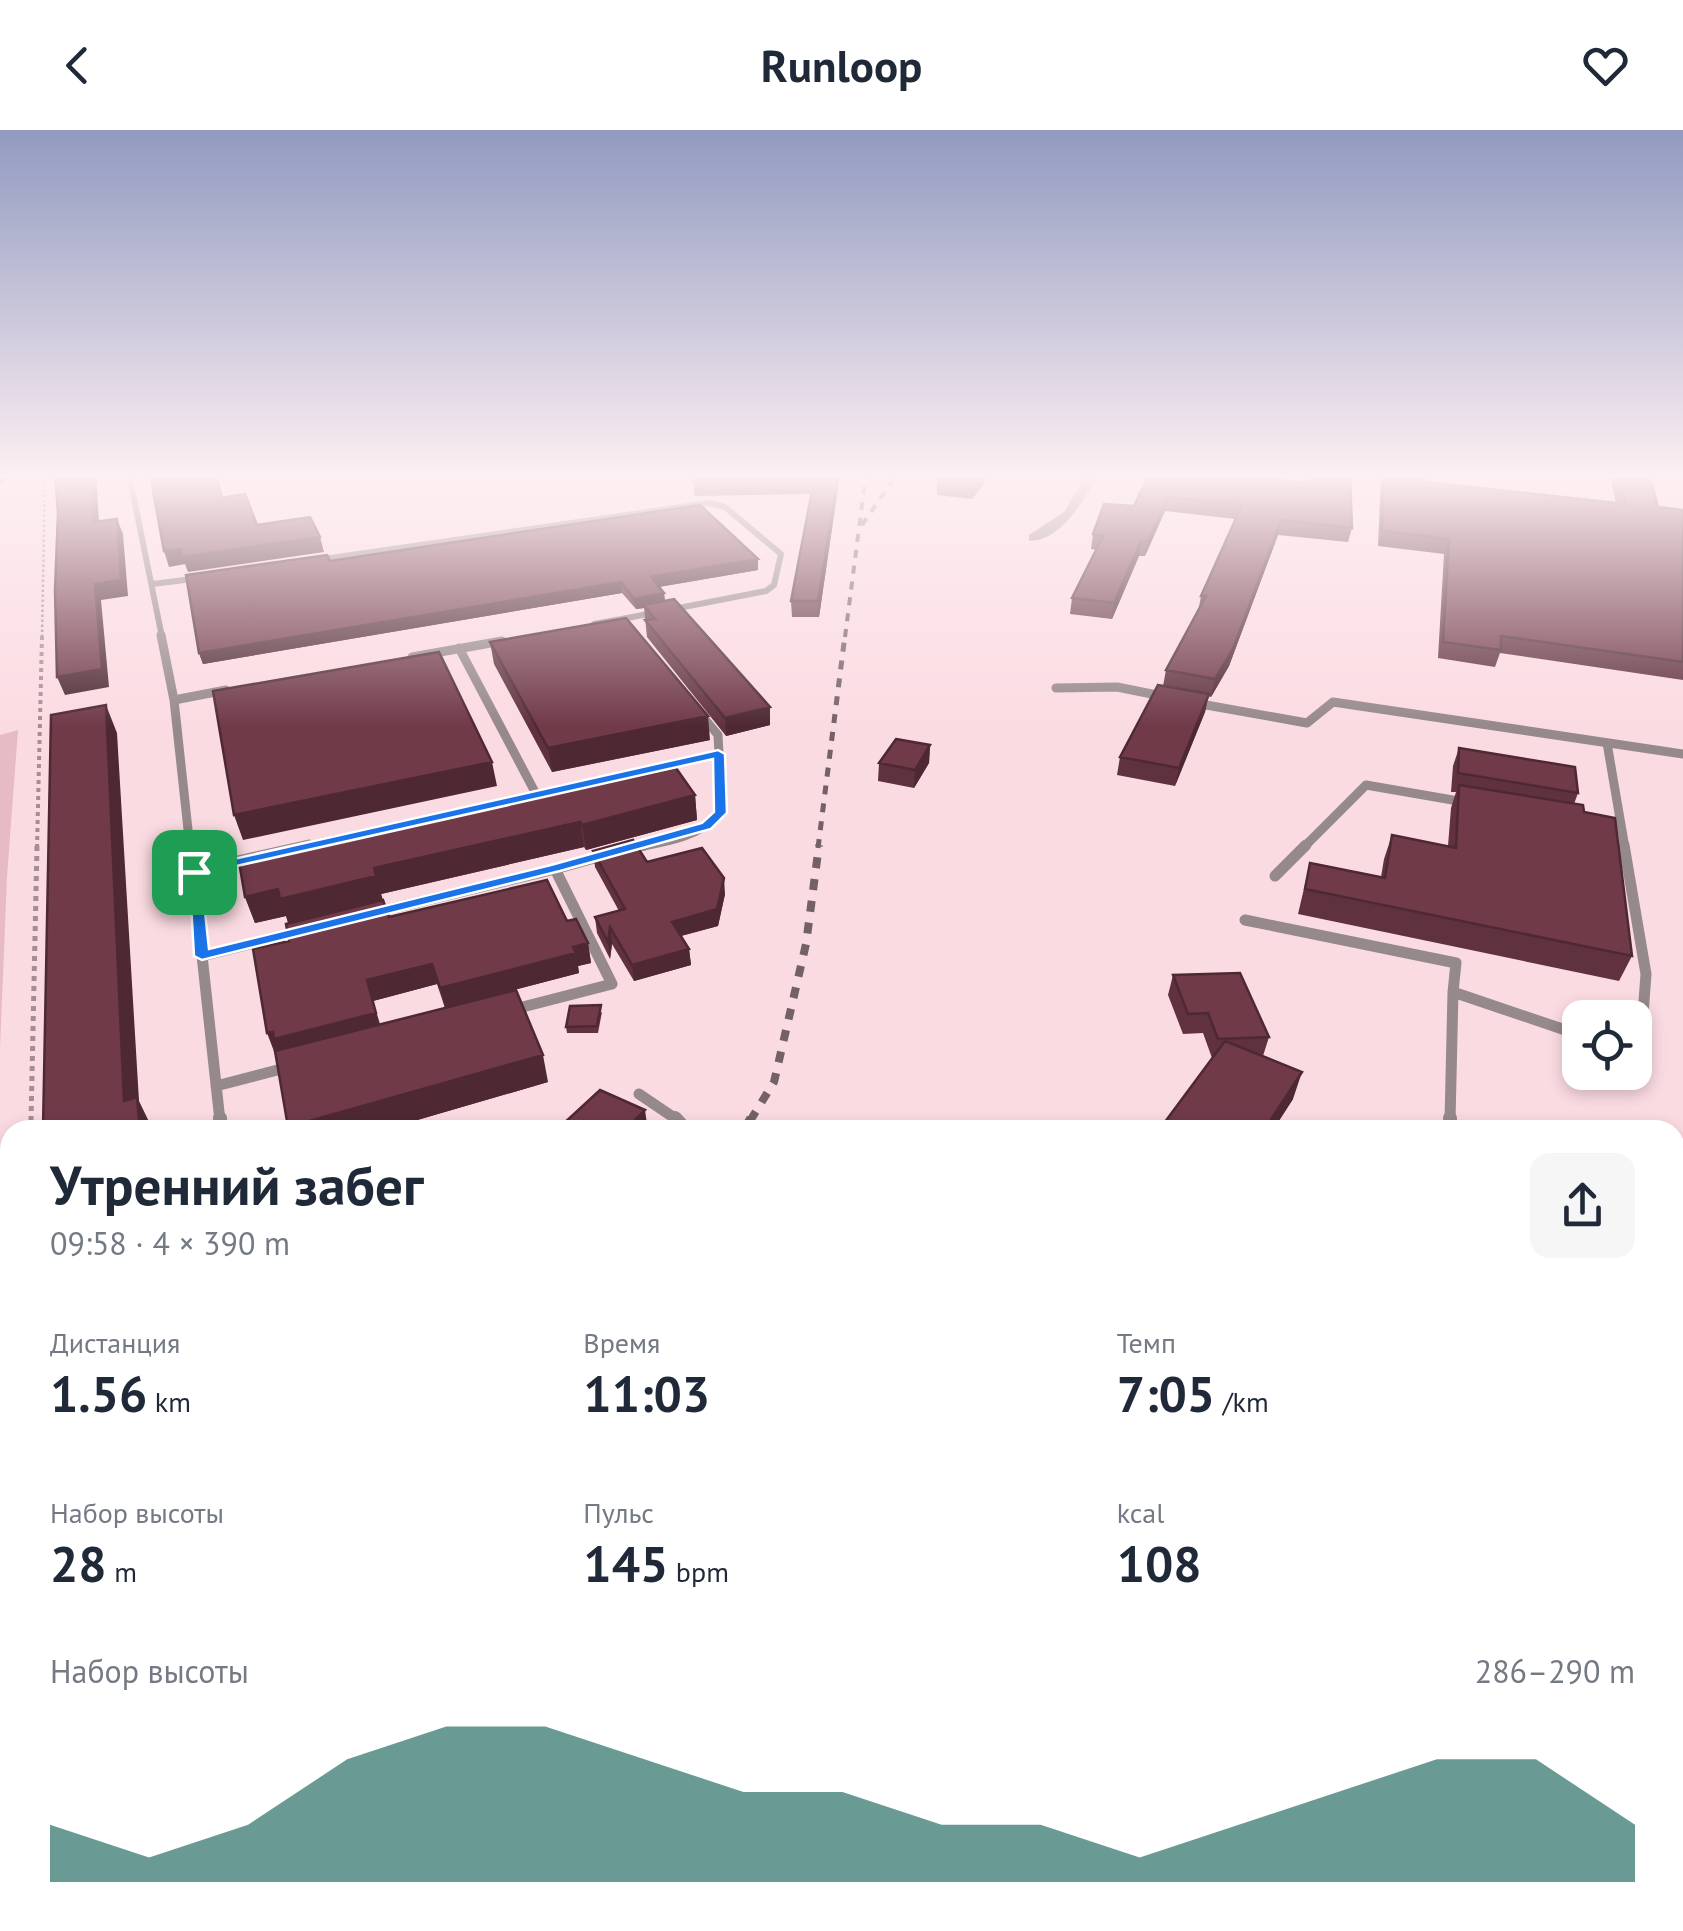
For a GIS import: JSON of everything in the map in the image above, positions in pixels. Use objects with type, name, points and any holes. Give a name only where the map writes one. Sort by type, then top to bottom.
[{"type":"lane","points":[[147,558],[174,700],[220,1120]]},
{"type":"lane","points":[[306,562],[333,558]]},
{"type":"lane","points":[[586,626],[766,591],[774,586],[780,558]]},
{"type":"lane","points":[[153,584],[210,576]]},
{"type":"lane","points":[[622,619],[634,634]]},
{"type":"lane","points":[[402,658],[513,638]]},
{"type":"lane","points":[[459,648],[536,794]]},
{"type":"lane","points":[[1056,688],[1117,687],[1307,723],[1333,702],[1683,754]]},
{"type":"lane","points":[[174,700],[231,690]]},
{"type":"lane","points":[[350,919],[711,824],[720,813],[718,735],[694,706]]},
{"type":"lane","points":[[1606,743],[1646,974],[1644,1000]]},
{"type":"lane","points":[[194,872],[718,754]]},
{"type":"lane","points":[[1275,876],[1366,786],[1484,805]]},
{"type":"lane","points":[[1602,825],[1622,828]]},
{"type":"lane","points":[[499,1014],[612,984],[555,868]]},
{"type":"lane","points":[[1245,920],[1456,962],[1450,1120]]},
{"type":"lane","points":[[202,956],[313,928]]},
{"type":"lane","points":[[1453,992],[1562,1029]]},
{"type":"lane","points":[[216,1086],[310,1062]]},
{"type":"lane","points":[[639,1094],[679,1120]]},
{"type":"path","points":[[31,1120],[44,558]]},
{"type":"shaded area","points":[[18,730],[7,877],[0,1049],[0,735]]},
{"type":"building","points":[[56,558],[120,558],[121,580],[95,584],[102,669],[57,677]]},
{"type":"building","points":[[306,558],[758,559],[651,577],[664,593],[634,599],[621,582],[199,653],[186,575]]},
{"type":"building","points":[[799,558],[825,558],[818,601],[791,601]]},
{"type":"building","points":[[1092,558],[1134,558],[1114,603],[1072,598]]},
{"type":"building","points":[[1218,558],[1267,558],[1233,649],[1215,679],[1166,670],[1206,596],[1201,596]]},
{"type":"building","points":[[1448,558],[1683,558],[1683,662],[1501,636],[1501,650],[1443,642]]},
{"type":"building","points":[[674,599],[770,707],[725,718],[645,620],[655,619],[644,605]]},
{"type":"building","points":[[626,618],[708,716],[548,748],[490,642]]},
{"type":"building","points":[[439,652],[492,762],[234,815],[213,691]]},
{"type":"building","points":[[1158,685],[1209,694],[1179,768],[1120,757]]},
{"type":"building","points":[[106,705],[124,1101],[137,1097],[139,1120],[43,1120],[51,715]]},
{"type":"building","points":[[896,739],[930,745],[915,770],[879,763]]},
{"type":"building","points":[[1459,748],[1575,767],[1578,793],[1458,773]]},
{"type":"building","points":[[676,768],[695,795],[582,825],[580,822],[374,868],[376,876],[280,899],[278,889],[245,897],[239,862]]},
{"type":"building","points":[[1459,785],[1583,805],[1584,812],[1615,818],[1632,956],[1305,889],[1310,863],[1385,878],[1392,835],[1456,848]]},
{"type":"building","points":[[633,840],[647,862],[702,848],[724,878],[717,909],[672,922],[689,949],[632,965],[610,927],[608,942],[595,917],[625,909],[593,851]]},
{"type":"building","points":[[547,880],[567,921],[576,919],[588,943],[573,947],[576,953],[440,988],[432,964],[367,980],[376,1013],[274,1039],[273,1032],[267,1033],[253,949],[289,941],[286,924],[383,900],[389,917]]},
{"type":"building","points":[[1240,973],[1269,1037],[1218,1039],[1208,1013],[1188,1014],[1173,975]]},
{"type":"building","points":[[516,990],[543,1055],[313,1120],[287,1120],[275,1051]]},
{"type":"building","points":[[601,1005],[597,1026],[566,1027],[570,1006]]},
{"type":"building","points":[[1225,1041],[1302,1072],[1271,1120],[1166,1120]]},
{"type":"building","points":[[600,1090],[645,1110],[635,1120],[568,1120]]},
{"type":"railway","points":[[845,637],[855,558]]},
{"type":"railway","points":[[818,848],[845,635]]},
{"type":"railway","points":[[751,1120],[774,1082],[806,944],[819,845]]},
{"type":"route","points":[[718,754],[720,813],[715,821],[692,832],[202,956],[194,872],[718,754]]}]
